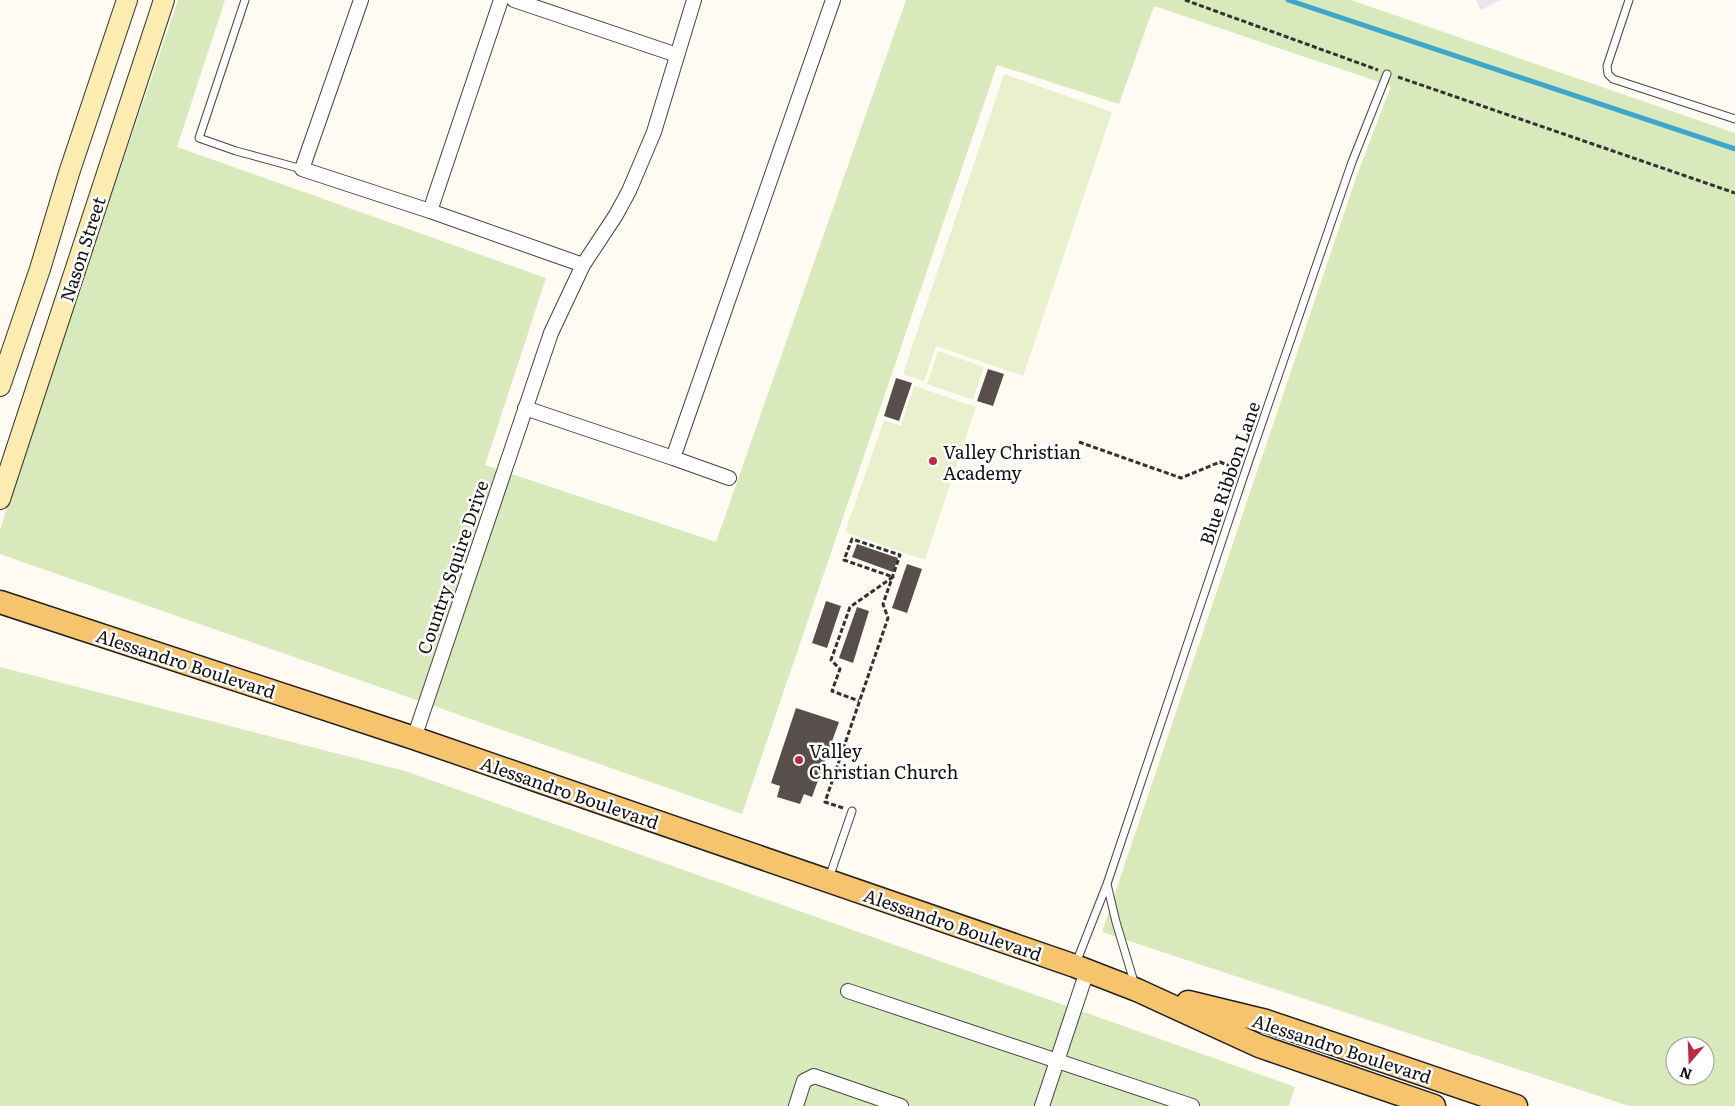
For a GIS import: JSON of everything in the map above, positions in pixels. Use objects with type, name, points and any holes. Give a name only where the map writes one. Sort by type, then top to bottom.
[{"type":"main road","name":"Nason Street","points":[[0,386],[40,269],[68,173],[127,0]]},
{"type":"main road","name":"Nason Street","points":[[0,499],[164,0]]},
{"type":"main road","name":"Alessandro Boulevard","points":[[0,602],[414,738],[1081,968],[1137,990],[1259,1046],[1434,1106]]},
{"type":"main road","name":"Alessandro Boulevard","points":[[1137,990],[1266,1022],[1516,1106]]},
{"type":"street","points":[[361,0],[302,169],[430,211],[583,265]]},
{"type":"street","points":[[430,211],[501,0]]},
{"type":"street","points":[[514,0],[677,55]]},
{"type":"street","name":"Country Squire Drive","points":[[414,738],[551,333],[583,265],[616,215],[654,132],[694,0]]},
{"type":"street","points":[[673,458],[833,0]]},
{"type":"street","points":[[525,408],[729,478]]},
{"type":"street","points":[[1042,1106],[1057,1060],[1081,968]]},
{"type":"street","points":[[848,991],[1192,1106]]},
{"type":"street","points":[[796,1106],[804,1081],[814,1076],[900,1106]]},
{"type":"lane","points":[[245,0],[198,138],[236,151],[302,169]]},
{"type":"lane","points":[[1629,0],[1607,66],[1608,74],[1614,79],[1735,119]]},
{"type":"lane","name":"Blue Ribbon Lane","points":[[1081,968],[1107,884],[1245,472],[1352,162],[1387,74]]},
{"type":"lane","points":[[828,880],[852,811]]},
{"type":"lane","points":[[1107,884],[1116,922],[1137,990]]},
{"type":"path","points":[[1185,0],[1387,74],[1735,193]]},
{"type":"path","points":[[1079,442],[1181,478],[1220,462],[1245,472]]},
{"type":"path","points":[[852,811],[825,802],[888,618],[883,604],[893,576],[900,555],[852,539],[844,560],[893,576]]},
{"type":"path","points":[[860,700],[832,691],[840,669],[832,660],[850,607],[893,576]]},
{"type":"shaded area","points":[[1476,0],[1501,0],[1481,10]]},
{"type":"green space","points":[[178,0],[225,0],[177,147],[546,278],[485,465],[716,542],[906,0],[1351,0],[1735,133],[1735,1106],[1629,1106],[1102,932],[1357,175],[1391,86],[1154,6],[1119,104],[997,65],[742,814],[0,554],[0,530],[40,404]]},
{"type":"green space","points":[[1004,74],[1112,112],[1023,376],[936,346],[924,381],[903,374]]},
{"type":"green space","points":[[938,351],[984,367],[973,400],[927,384]]},
{"type":"green space","points":[[914,386],[976,407],[925,560],[845,532],[884,420],[901,426]]},
{"type":"green space","points":[[0,667],[405,771],[1295,1087],[1289,1106],[0,1106]]},
{"type":"building","points":[[988,369],[1004,374],[993,406],[977,401]]},
{"type":"building","points":[[896,378],[912,383],[899,421],[884,416]]},
{"type":"building","points":[[857,544],[898,558],[893,572],[852,557]]},
{"type":"building","points":[[907,564],[922,569],[907,613],[892,608]]},
{"type":"building","points":[[826,601],[841,606],[827,648],[812,643]]},
{"type":"building","points":[[857,607],[869,611],[853,663],[839,658]]},
{"type":"building","points":[[796,708],[839,722],[812,797],[804,794],[800,804],[777,797],[780,786],[771,783]]},
{"type":"waterway","points":[[1288,0],[1735,149]]},
{"type":"place","name":"Valley Christian Academy","points":[[933,461]]},
{"type":"place","name":"Valley Christian Church","points":[[799,760]]}]
